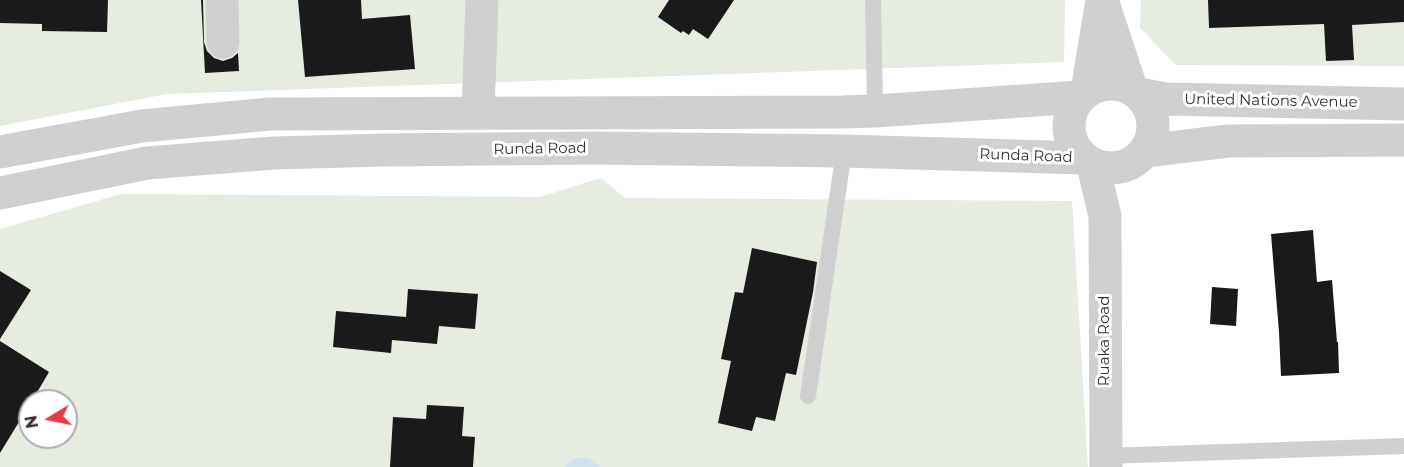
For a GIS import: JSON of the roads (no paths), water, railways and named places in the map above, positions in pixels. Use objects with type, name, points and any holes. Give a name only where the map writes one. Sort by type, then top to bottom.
[{"type":"street","points":[[222,0],[223,42]]},
{"type":"street","points":[[478,113],[482,0]]},
{"type":"street","points":[[1084,94],[1102,0],[1135,91]]},
{"type":"street","points":[[1137,158],[1153,129],[1151,111],[1146,101],[1135,91],[1112,83],[1099,85],[1084,94],[1071,111],[1068,124],[1074,148],[1088,161],[1105,168],[1118,168],[1137,158],[1228,141],[1404,140]]},
{"type":"street","name":"United Nations Avenue","points":[[1135,91],[1166,99],[1404,104]]},
{"type":"street","points":[[0,152],[142,126],[270,114],[875,111],[1084,94]]},
{"type":"street","name":"Runda Road","points":[[0,194],[147,163],[274,153],[593,148],[1048,156],[1088,161]]},
{"type":"street","name":"Ruaka Road","points":[[1105,216],[1137,158]]},
{"type":"street","name":"Ruaka Road","points":[[1088,161],[1105,216],[1105,462]]},
{"type":"lane","points":[[873,0],[875,111]]},
{"type":"lane","points":[[808,396],[844,151]]},
{"type":"lane","points":[[1105,462],[1404,446]]},
{"type":"water","points":[[581,457],[590,459],[600,467],[565,467],[572,460]]}]
